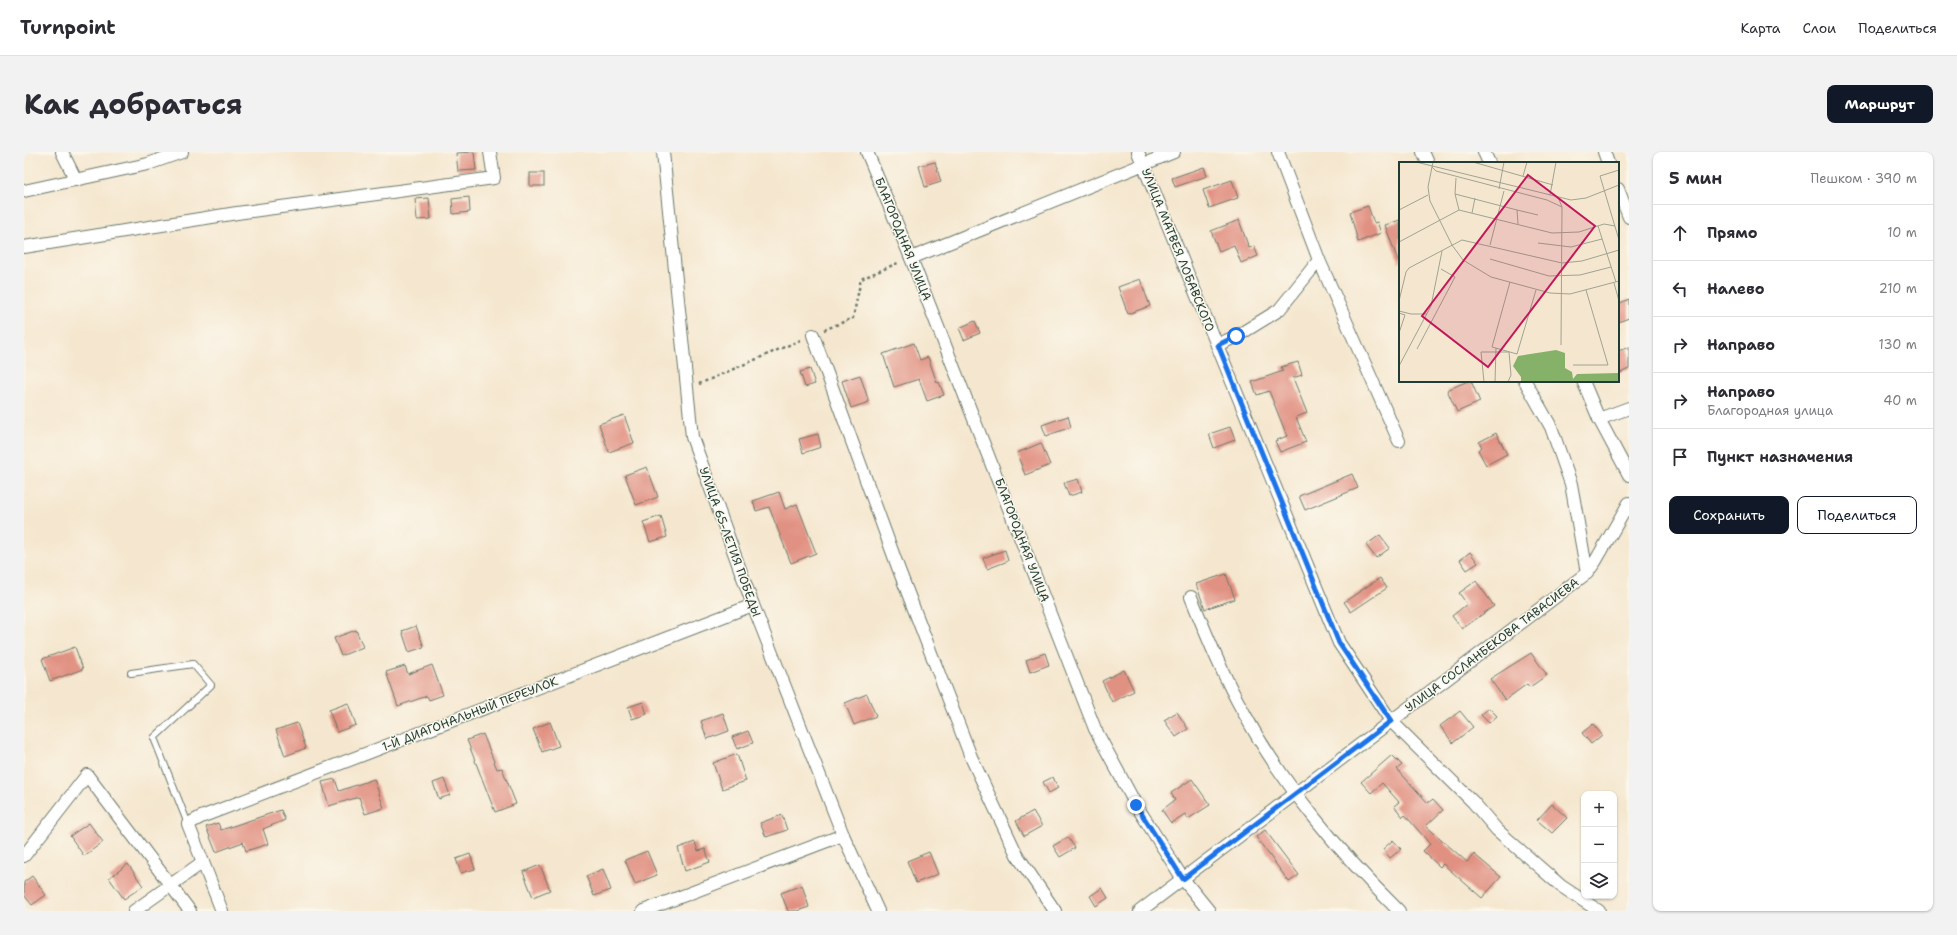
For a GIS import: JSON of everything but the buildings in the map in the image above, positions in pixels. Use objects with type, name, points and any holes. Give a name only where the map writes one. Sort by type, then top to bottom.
[{"type":"street","points":[[62,152],[76,180]]},
{"type":"street","points":[[24,191],[148,164],[182,152]]},
{"type":"street","points":[[24,247],[237,213],[494,178],[490,152]]},
{"type":"street","name":"УЛИЦА 65-ЛЕТИЯ ПОБЕДЫ","points":[[663,152],[692,437],[753,605],[843,835],[878,911]]},
{"type":"street","name":"БЛАГОРОДНАЯ УЛИЦА","points":[[867,152],[911,258],[1095,729],[1136,805],[1183,879],[1209,911]]},
{"type":"street","points":[[911,258],[1141,157],[1174,152]]},
{"type":"street","points":[[1278,152],[1319,260],[1400,441]]},
{"type":"street","points":[[1423,152],[1428,162]]},
{"type":"street","points":[[1484,152],[1489,162]]},
{"type":"street","points":[[1604,152],[1608,162]]},
{"type":"street","name":"УЛИЦА МАТВЕЯ ЛОБАВСКОГО","points":[[1141,157],[1339,643],[1391,721],[1472,802],[1497,830],[1562,886],[1599,911]]},
{"type":"street","points":[[1619,191],[1629,217]]},
{"type":"street","points":[[1218,345],[1279,310],[1319,260]]},
{"type":"street","points":[[813,335],[899,570],[971,757],[1017,855],[1055,911]]},
{"type":"street","points":[[1526,382],[1551,427],[1571,484],[1587,573]]},
{"type":"street","points":[[1583,382],[1599,419],[1629,476]]},
{"type":"street","points":[[1599,419],[1629,408]]},
{"type":"street","name":"УЛИЦА СОСЛАНБЕКОВА ТАВАСИЕВА","points":[[1140,911],[1587,573],[1595,562],[1629,503]]},
{"type":"street","points":[[1191,597],[1210,646],[1244,714],[1266,750],[1295,793],[1346,854],[1398,911]]},
{"type":"street","name":"1-Й ДИАГОНАЛЬНЫЙ ПЕРЕУЛОК","points":[[188,824],[201,817],[753,605]]},
{"type":"street","points":[[24,856],[88,775],[190,911]]},
{"type":"street","points":[[188,824],[222,911]]},
{"type":"street","points":[[643,911],[843,835]]},
{"type":"street","points":[[134,911],[203,862]]},
{"type":"lane","points":[[131,673],[193,664],[211,685],[154,738],[188,824]]},
{"type":"route","points":[[1136,805],[1183,879],[1391,721],[1366,686],[1339,643],[1218,345],[1236,336]]}]
